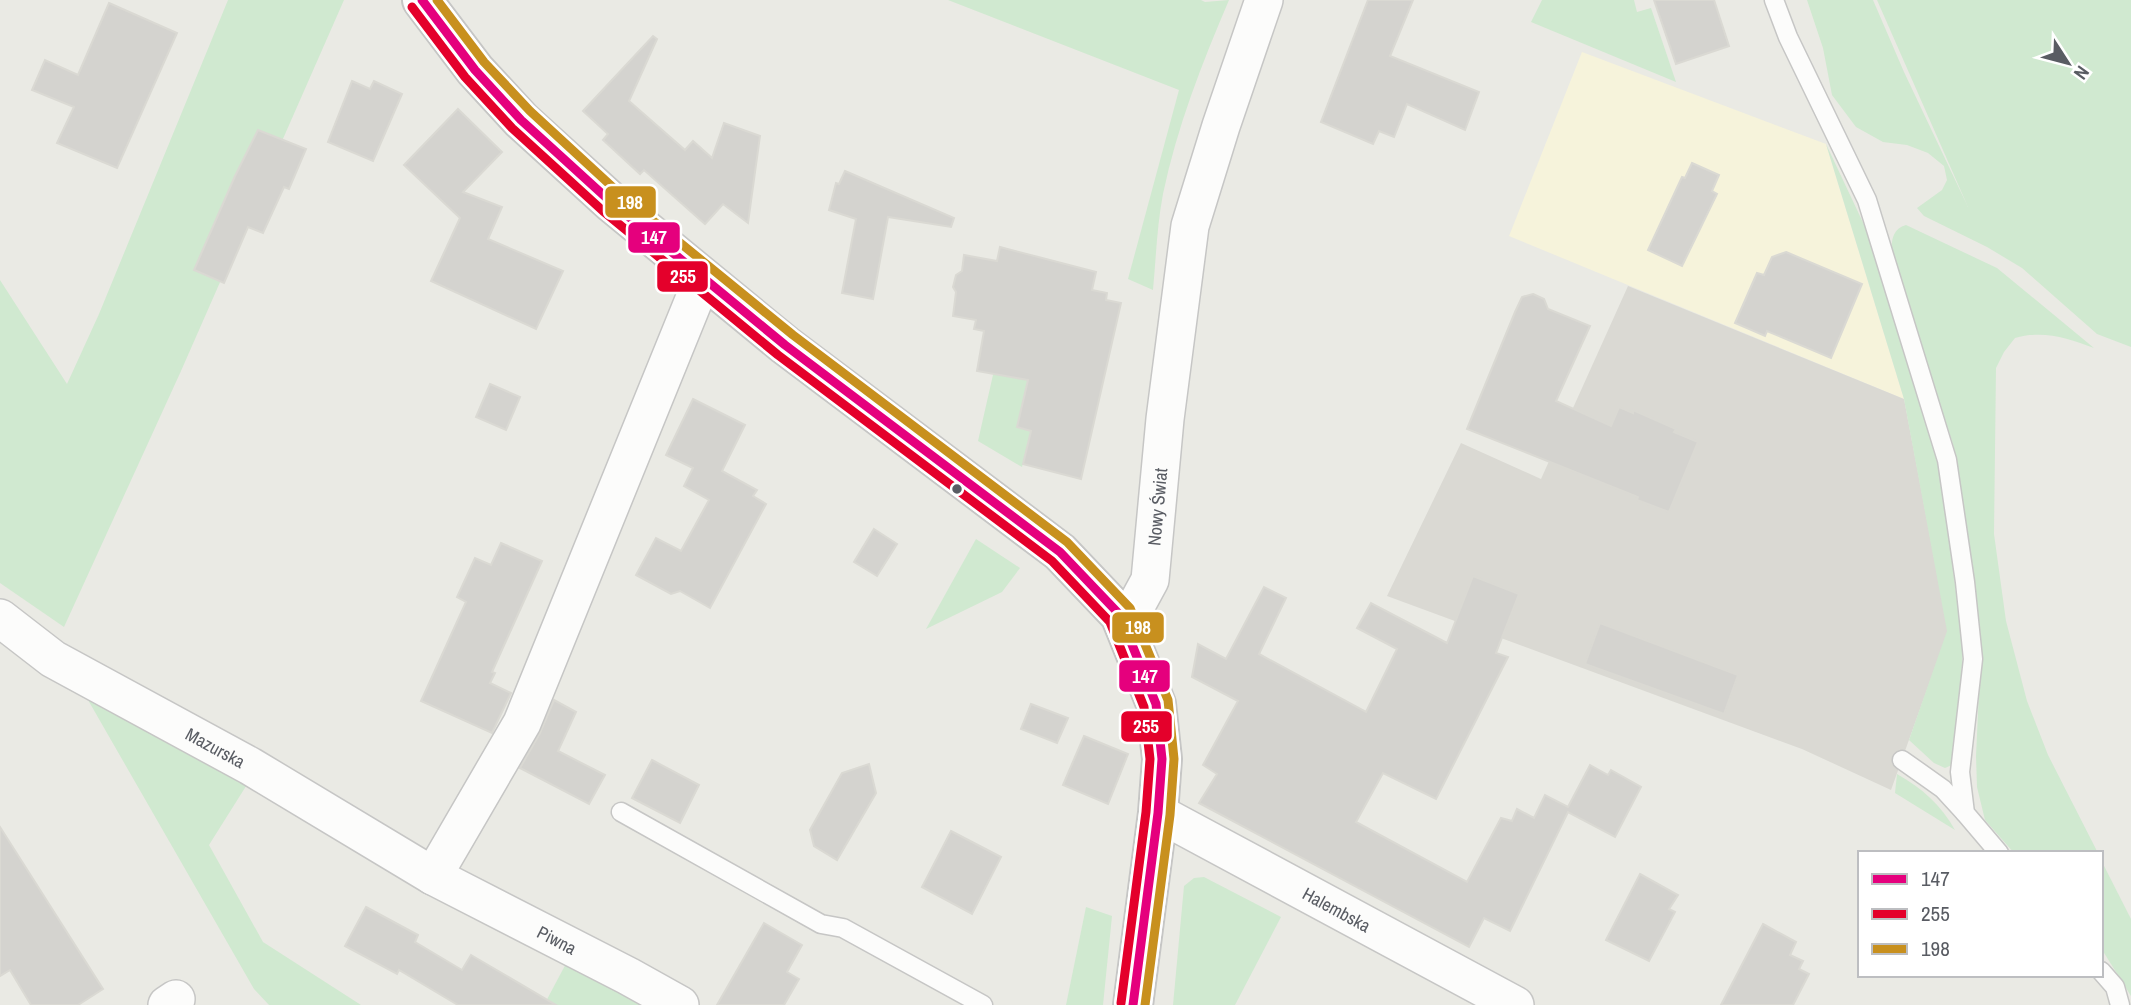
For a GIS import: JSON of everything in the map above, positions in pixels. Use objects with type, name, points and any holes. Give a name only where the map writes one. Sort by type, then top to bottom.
[{"type":"street","points":[[422,0],[475,69],[521,120],[611,202],[785,345],[1049,543],[1119,615],[1156,704],[1162,759],[1158,813],[1133,1005]]},
{"type":"street","name":"Nowy Świat","points":[[1119,615],[1137,604],[1150,580],[1165,419],[1191,226],[1221,126],[1265,0]]},
{"type":"street","points":[[433,876],[522,723],[702,279]]},
{"type":"street","name":"Mazurska","points":[[0,618],[53,659],[250,766],[433,876]]},
{"type":"street","name":"Halembska","points":[[1158,813],[1514,1005]]},
{"type":"street","name":"Piwna","points":[[433,876],[680,1005]]},
{"type":"lane","points":[[1774,0],[1788,37],[1867,200],[1947,460],[1973,659],[1960,772],[1965,813]]},
{"type":"lane","points":[[1902,760],[1943,789],[1997,851]]},
{"type":"lane","points":[[621,812],[821,924],[843,928],[983,1005]]},
{"type":"lane","points":[[2103,973],[2115,987],[2120,1005]]},
{"type":"shaded area","points":[[1582,52],[1826,144],[1904,399],[1509,236]]},
{"type":"shaded area","points":[[1628,286],[1904,399],[1948,631],[1891,790],[1802,749],[1387,596],[1461,443],[1541,479]]},
{"type":"green space","points":[[228,0],[344,0],[181,371],[64,627],[0,583],[0,280],[67,384],[99,314]]},
{"type":"green space","points":[[948,0],[1229,0],[1209,47],[1175,144],[1159,218],[1153,290],[1128,279],[1179,90]]},
{"type":"green space","points":[[1542,0],[1634,0],[1637,12],[1651,8],[1676,82],[1531,22]]},
{"type":"green space","points":[[1807,0],[1873,0],[1968,207],[1877,0],[2131,0],[2131,347],[2097,334],[2022,268],[1987,247],[1924,216],[1917,208],[1942,190],[1947,180],[1944,166],[1928,153],[1907,145],[1883,142],[1856,127],[1832,95],[1823,48]]},
{"type":"green space","points":[[1826,144],[1867,231],[1940,467],[1963,648],[1956,755],[1952,765],[1945,768],[1934,763],[1909,740],[1947,631],[1904,399]]},
{"type":"green space","points":[[1906,225],[1997,268],[2094,348],[2065,338],[2036,335],[2015,338],[2004,352],[1996,368],[1994,534],[2006,621],[2027,701],[2048,755],[2097,851],[2012,851],[1985,820],[1977,787],[1976,756],[1981,648],[1958,469],[1953,444],[1892,257],[1892,242],[1901,227]]},
{"type":"green space","points":[[1039,328],[1017,427],[1031,431],[1022,467],[978,441],[995,366]]},
{"type":"green space","points":[[976,539],[1020,568],[1002,592],[926,629]]},
{"type":"green space","points":[[80,686],[248,783],[209,845],[263,942],[361,1005],[269,1005],[254,989]]},
{"type":"green space","points":[[1897,774],[1930,798],[1955,830],[1895,793]]},
{"type":"green space","points":[[2103,864],[2131,919],[2131,996],[2103,951]]},
{"type":"green space","points":[[1204,877],[1281,917],[1235,1005],[1173,1005],[1184,886],[1194,878]]},
{"type":"green space","points":[[1086,907],[1112,916],[1103,1005],[1066,1005]]},
{"type":"green space","points":[[569,958],[653,1005],[544,1005]]},
{"type":"building","points":[[1368,0],[1413,0],[1390,56],[1479,92],[1465,130],[1407,104],[1394,137],[1379,131],[1373,144],[1321,122]]},
{"type":"building","points":[[1654,0],[1714,0],[1729,46],[1676,64]]},
{"type":"building","points":[[109,3],[177,33],[117,168],[57,143],[74,107],[32,90],[45,60],[78,75]]},
{"type":"building","points":[[653,36],[657,39],[629,101],[685,150],[693,141],[712,158],[724,123],[760,136],[748,223],[723,204],[705,224],[644,170],[640,174],[603,140],[608,134],[583,111]]},
{"type":"building","points":[[352,81],[370,89],[374,81],[402,94],[373,161],[328,142]]},
{"type":"building","points":[[458,109],[502,152],[463,192],[502,207],[488,239],[563,271],[536,329],[431,281],[460,218],[404,165]]},
{"type":"building","points":[[258,130],[306,149],[289,189],[284,187],[263,233],[248,227],[224,283],[194,270]]},
{"type":"building","points":[[1692,163],[1719,175],[1712,191],[1717,194],[1682,266],[1648,250],[1682,177],[1685,178]]},
{"type":"building","points":[[845,171],[954,218],[951,227],[888,217],[873,299],[842,293],[856,219],[829,210],[836,183],[839,184]]},
{"type":"building","points":[[1000,247],[1096,272],[1092,290],[1107,293],[1106,300],[1121,303],[1081,479],[1023,464],[1031,431],[1017,427],[1028,380],[977,371],[984,331],[974,329],[976,320],[953,316],[956,292],[953,287],[956,275],[962,271],[964,255],[997,261]]},
{"type":"building","points":[[1786,252],[1862,284],[1831,358],[1767,331],[1765,336],[1735,323],[1757,273],[1764,275],[1772,257]]},
{"type":"building","points":[[1533,294],[1544,299],[1548,309],[1590,326],[1556,401],[1611,426],[1619,407],[1633,413],[1633,410],[1698,442],[1669,512],[1467,429],[1522,297]]},
{"type":"building","points":[[490,384],[520,397],[506,430],[476,417]]},
{"type":"building","points":[[693,399],[745,425],[722,471],[757,490],[753,496],[766,504],[710,608],[680,591],[671,594],[636,575],[656,538],[681,551],[709,500],[684,486],[693,468],[666,455]]},
{"type":"building","points":[[874,529],[897,544],[877,576],[854,562]]},
{"type":"building","points":[[501,543],[542,561],[492,672],[495,673],[490,683],[511,693],[492,733],[421,701],[466,602],[457,597],[475,558],[491,565]]},
{"type":"building","points":[[1473,576],[1519,594],[1496,653],[1508,657],[1436,799],[1383,773],[1356,822],[1467,882],[1501,818],[1512,821],[1517,809],[1534,818],[1545,795],[1568,807],[1590,765],[1608,775],[1611,770],[1641,787],[1615,837],[1568,812],[1510,931],[1484,918],[1469,947],[1199,803],[1217,774],[1203,765],[1238,701],[1192,677],[1198,644],[1226,659],[1264,587],[1286,598],[1259,654],[1366,712],[1397,649],[1357,628],[1371,603],[1447,643]]},
{"type":"building","points":[[1600,623],[1738,675],[1724,714],[1585,664]]},
{"type":"building","points":[[554,700],[576,712],[558,751],[605,775],[589,804],[520,768],[540,733]]},
{"type":"building","points":[[1031,704],[1068,718],[1057,743],[1021,729]]},
{"type":"building","points":[[1084,736],[1128,754],[1108,804],[1063,785]]},
{"type":"building","points":[[652,760],[699,785],[680,823],[632,798]]},
{"type":"building","points":[[869,764],[876,793],[837,860],[814,846],[810,830],[842,773]]},
{"type":"building","points":[[0,827],[103,989],[78,1005],[31,1005],[10,970],[0,976]]},
{"type":"building","points":[[951,831],[1001,857],[972,914],[922,887]]},
{"type":"building","points":[[1640,874],[1678,895],[1669,909],[1675,912],[1649,961],[1606,940]]},
{"type":"building","points":[[366,907],[418,935],[415,942],[462,970],[471,955],[556,1005],[458,1005],[399,970],[397,974],[345,946]]},
{"type":"building","points":[[764,923],[802,945],[787,972],[799,979],[784,1005],[717,1005]]},
{"type":"building","points":[[1763,924],[1796,942],[1790,955],[1803,961],[1799,969],[1809,974],[1793,1005],[1721,1005]]},
{"type":"transit line","name":"147","points":[[422,0],[475,70],[521,120],[611,202],[785,345],[1060,552],[1120,615],[1156,704],[1162,759],[1158,813],[1133,1005]]},
{"type":"transit line","name":"198","points":[[437,0],[484,62],[530,111],[619,193],[793,335],[1067,542],[1130,608],[1168,700],[1174,759],[1170,815],[1145,1005]]},
{"type":"transit line","name":"255","points":[[412,7],[465,77],[512,128],[603,211],[778,355],[1052,561],[1110,622],[1144,707],[1150,759],[1146,812],[1121,1003]]}]
